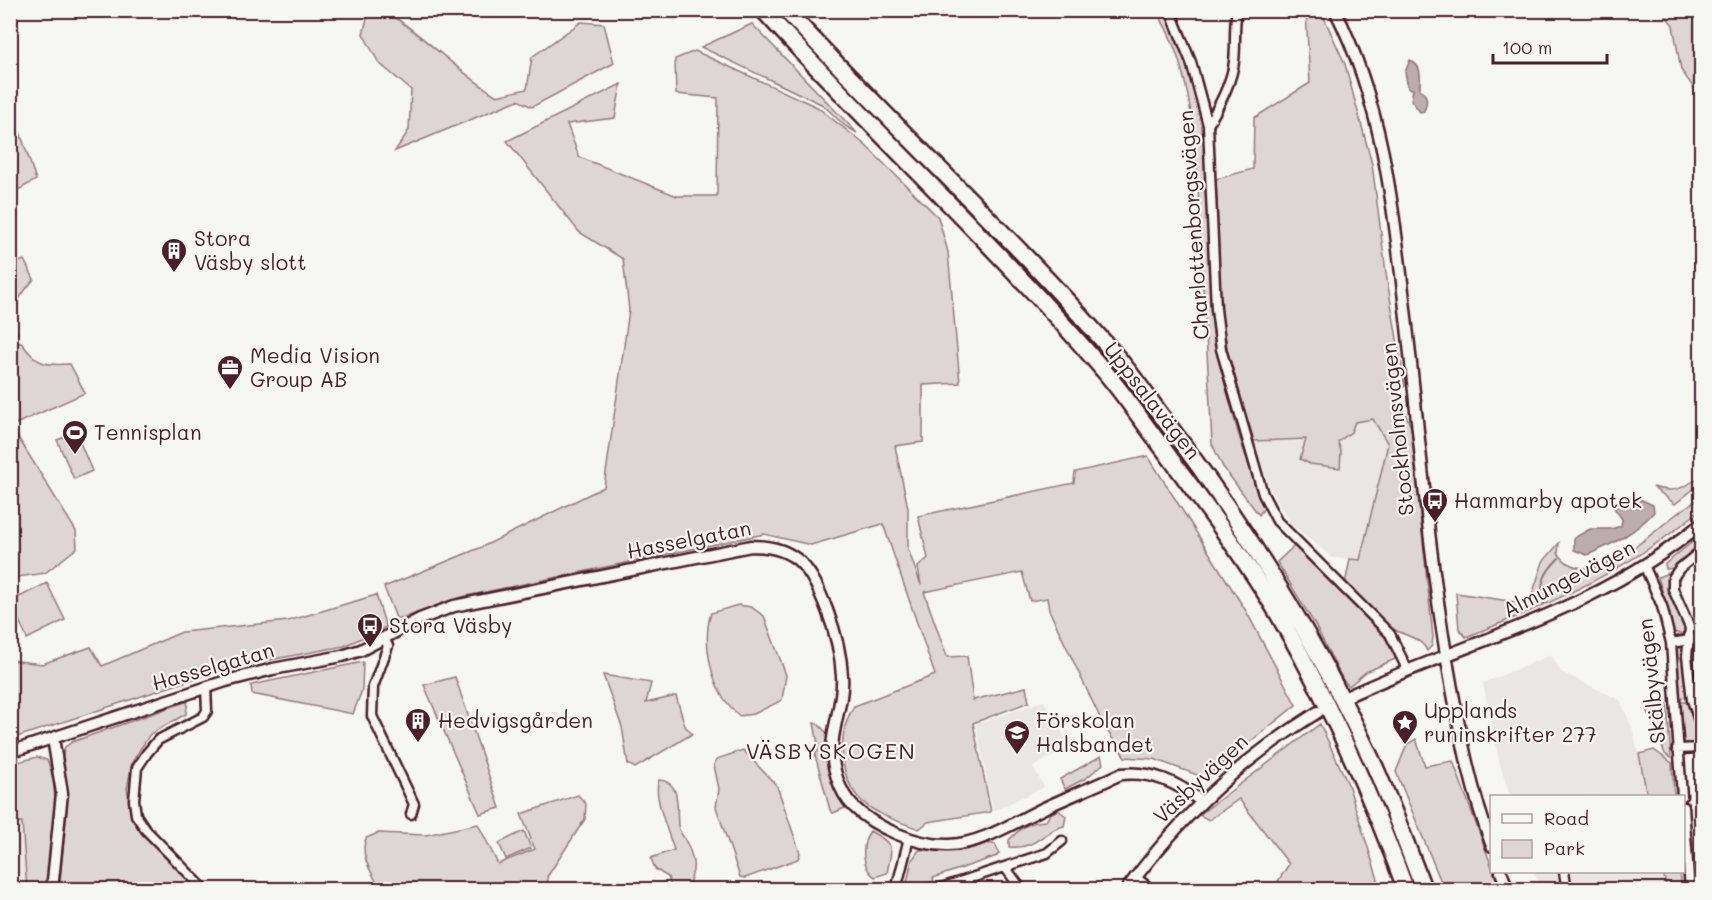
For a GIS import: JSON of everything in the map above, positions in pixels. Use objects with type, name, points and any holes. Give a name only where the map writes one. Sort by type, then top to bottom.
[{"type":"highway","name":"Uppsalavägen","points":[[763,10],[838,92],[984,240],[1106,373],[1206,505],[1277,613],[1314,680],[1382,825],[1406,890]]},
{"type":"highway","name":"Uppsalavägen","points":[[786,10],[851,81],[1003,231],[1110,350],[1222,496],[1288,601],[1375,767],[1424,890]]},
{"type":"street","name":"Charlottenborgsvägen","points":[[1170,10],[1191,62],[1208,125],[1216,309],[1221,349],[1263,494],[1276,521],[1390,634],[1408,671]]},
{"type":"street","points":[[1208,125],[1221,102],[1233,67],[1237,10]]},
{"type":"street","name":"Stockholmsvägen","points":[[1335,10],[1366,82],[1389,181],[1412,364],[1432,568],[1463,749],[1490,843]]},
{"type":"street","name":"Almungevägen","points":[[1446,657],[1530,624],[1592,594],[1644,565],[1701,523]]},
{"type":"street","name":"Hasselgatan","points":[[10,752],[206,687],[273,669],[342,657],[420,619],[454,606],[751,546],[777,548],[800,560],[810,571],[831,621],[840,653],[841,701],[832,747],[839,784],[852,806],[871,820],[909,838],[948,845],[976,840],[1121,774],[1155,776],[1174,783],[1201,801]]},
{"type":"street","points":[[1701,550],[1672,578],[1673,588],[1690,628],[1687,656],[1692,700],[1701,730]]},
{"type":"street","name":"Skälbyvägen","points":[[1644,565],[1662,606],[1671,644],[1682,795]]},
{"type":"street","points":[[384,638],[388,646],[373,687],[372,716],[414,804],[411,814]]},
{"type":"street","points":[[1671,644],[1701,638]]},
{"type":"street","points":[[1348,696],[1446,657]]},
{"type":"street","points":[[205,890],[146,830],[136,815],[134,783],[137,768],[158,740],[203,717],[207,711],[206,687]]},
{"type":"street","name":"Väsbyvägen","points":[[1126,890],[1163,841],[1201,801],[1256,753],[1318,712]]},
{"type":"street","points":[[52,890],[62,793],[53,738]]},
{"type":"street","points":[[1677,749],[1701,748]]},
{"type":"street","points":[[1685,831],[1690,890]]},
{"type":"street","points":[[896,890],[909,838]]},
{"type":"street","points":[[935,890],[1047,853],[1062,841]]},
{"type":"street","points":[[1005,867],[1022,890]]},
{"type":"street","points":[[1501,873],[1508,890]]},
{"type":"street","points":[[1564,873],[1567,890]]},
{"type":"street","points":[[1135,877],[1152,890]]},
{"type":"shaded area","points":[[1410,60],[1419,69],[1420,89],[1426,99],[1424,111],[1420,112],[1411,100],[1413,89],[1408,88],[1405,72]]},
{"type":"shaded area","points":[[1373,418],[1388,444],[1360,560],[1333,558],[1291,524],[1270,489],[1254,442],[1306,439],[1300,459],[1310,464],[1339,468],[1341,451],[1338,442],[1351,432],[1355,422]]},
{"type":"shaded area","points":[[1628,499],[1640,499],[1653,505],[1654,512],[1631,532],[1606,547],[1587,555],[1574,550],[1574,538],[1590,529],[1611,529],[1621,526],[1622,519],[1614,508],[1617,503]]},
{"type":"shaded area","points":[[1551,655],[1561,672],[1620,700],[1633,730],[1647,795],[1510,795],[1499,760],[1483,683]]},
{"type":"shaded area","name":"Förskolan Halsbandet","points":[[1044,701],[1070,746],[1033,767],[1044,787],[993,811],[976,724]]},
{"type":"shaded area","points":[[22,822],[27,889],[11,889],[10,823]]},
{"type":"shaded area","points":[[1534,873],[1663,873],[1667,889],[1540,889]]},
{"type":"green space","points":[[1156,11],[1166,11],[1188,64],[1203,122],[1214,344],[1239,436],[1264,508],[1259,515],[1223,467],[1212,444],[1193,129],[1181,66],[1170,37]]},
{"type":"green space","points":[[1306,11],[1321,11],[1345,64],[1372,164],[1387,280],[1405,386],[1396,392],[1411,427],[1433,637],[1432,646],[1427,651],[1418,640],[1395,630],[1382,621],[1345,584],[1350,559],[1360,560],[1388,444],[1373,419],[1355,422],[1351,432],[1338,442],[1341,451],[1340,468],[1310,464],[1300,459],[1306,439],[1254,441],[1228,353],[1221,309],[1216,179],[1253,169],[1254,118],[1310,83]]},
{"type":"green space","points":[[1662,11],[1701,11],[1701,98],[1681,70],[1673,25]]},
{"type":"green space","points":[[390,14],[469,77],[497,96],[527,89],[532,57],[581,22],[604,24],[614,63],[532,107],[518,100],[395,151],[409,130],[411,90],[379,63],[363,34],[368,15]]},
{"type":"green space","points":[[752,24],[857,133],[845,126],[823,105],[701,47]]},
{"type":"green space","points":[[695,51],[817,107],[864,144],[938,217],[948,252],[960,383],[923,385],[923,442],[895,446],[908,508],[908,549],[921,585],[918,567],[928,558],[918,516],[1074,483],[1075,472],[1148,456],[1246,611],[1296,705],[1205,778],[1154,759],[1125,757],[1104,726],[1049,610],[1047,598],[1030,601],[1022,572],[924,592],[947,657],[967,656],[973,700],[1026,687],[1029,702],[973,723],[991,812],[928,822],[919,829],[886,816],[863,802],[851,786],[843,764],[845,727],[854,706],[935,675],[883,524],[811,545],[764,534],[466,596],[420,613],[396,618],[384,587],[482,547],[604,487],[629,310],[623,259],[579,232],[507,141],[621,84],[615,118],[567,124],[579,157],[677,196],[717,196],[718,98],[676,94],[675,59]]},
{"type":"green space","points":[[11,105],[36,180],[10,194]]},
{"type":"green space","points":[[24,260],[34,279],[16,305],[14,318],[18,334],[11,338],[11,265]]},
{"type":"green space","points":[[21,342],[31,355],[41,362],[70,364],[85,393],[11,426],[11,347]]},
{"type":"green space","points":[[11,426],[76,531],[77,548],[45,573],[11,578]]},
{"type":"green space","name":"Tennisplan","points":[[76,433],[92,471],[74,479],[57,440]]},
{"type":"green space","points":[[1701,476],[1701,483],[1675,504],[1653,487],[1667,490],[1678,489]]},
{"type":"green space","points":[[1701,497],[1701,509],[1675,530],[1648,549],[1590,583],[1528,612],[1466,637],[1459,629],[1456,593],[1522,603],[1532,595],[1543,562],[1559,543],[1558,553],[1571,565],[1585,568],[1601,565],[1618,558]]},
{"type":"green space","points":[[1701,535],[1701,545],[1674,568],[1666,569],[1665,564]]},
{"type":"green space","points":[[1294,546],[1384,636],[1397,657],[1395,659],[1366,672],[1349,686],[1343,680],[1314,623],[1277,562]]},
{"type":"green space","points":[[1668,573],[1669,587],[1685,626],[1686,632],[1683,635],[1674,632],[1658,577]]},
{"type":"green space","points":[[47,583],[65,620],[27,639],[11,601]]},
{"type":"green space","points":[[376,595],[386,627],[344,646],[227,668],[11,739],[11,660],[42,664],[91,647],[102,666],[182,632],[288,621]]},
{"type":"green space","points":[[738,605],[751,607],[764,616],[786,675],[782,700],[754,714],[739,716],[725,700],[717,685],[710,665],[707,644],[711,613]]},
{"type":"green space","points":[[1678,647],[1685,650],[1687,697],[1680,698],[1675,650]]},
{"type":"green space","points":[[363,662],[362,690],[353,714],[252,694],[251,685]]},
{"type":"green space","points":[[603,675],[651,683],[646,703],[676,696],[685,726],[692,734],[635,768],[628,764],[622,727]]},
{"type":"green space","points":[[455,677],[500,808],[480,814],[424,685]]},
{"type":"green space","points":[[188,701],[186,714],[150,734],[132,762],[127,789],[135,822],[196,889],[59,890],[67,808],[61,761],[65,747],[72,742]]},
{"type":"green space","points":[[1679,702],[1689,702],[1701,736],[1700,743],[1685,744],[1681,739]]},
{"type":"green space","points":[[1667,704],[1671,758],[1665,754],[1647,709]]},
{"type":"green space","points":[[814,723],[828,734],[829,765],[847,807],[833,813],[830,810],[815,755],[819,749]]},
{"type":"green space","points":[[1320,724],[1348,784],[1381,889],[1273,889],[1289,864],[1239,799],[1209,820],[1199,815]]},
{"type":"green space","points":[[1416,739],[1425,766],[1453,761],[1490,862],[1490,873],[1494,873],[1500,889],[1444,889],[1396,772],[1407,744]]},
{"type":"green space","points":[[743,750],[777,786],[800,853],[798,859],[745,878],[740,877],[716,807],[719,789],[714,765],[717,759]]},
{"type":"green space","points":[[1654,750],[1672,763],[1674,795],[1647,795],[1639,754]]},
{"type":"green space","points":[[1101,756],[1103,764],[1086,778],[1065,789],[1060,779]]},
{"type":"green space","points":[[37,757],[47,760],[52,774],[54,823],[47,889],[27,889],[22,822],[11,823],[10,764]]},
{"type":"green space","points":[[659,780],[671,785],[675,790],[678,827],[692,858],[692,876],[686,889],[672,889],[668,877],[655,869],[651,858],[674,850],[659,804],[657,786]]},
{"type":"green space","points":[[578,795],[586,804],[585,819],[547,877],[550,889],[381,889],[365,858],[366,838],[378,833],[426,835],[478,824],[498,864],[535,849],[521,814]]},
{"type":"green space","points":[[1058,810],[1066,816],[1064,826],[1027,846],[1009,847],[1009,840],[1021,829],[1030,824],[1046,821],[1050,814]]},
{"type":"green space","points":[[524,831],[531,848],[506,859],[499,843]]},
{"type":"green space","points":[[870,831],[888,844],[891,852],[887,873],[875,877],[867,868],[864,855],[865,842]]},
{"type":"green space","points":[[979,843],[995,844],[999,853],[997,856],[933,878],[934,881],[913,887],[907,882],[912,860],[919,850],[953,849]]},
{"type":"green space","points":[[1663,873],[1680,873],[1682,889],[1667,889]]},
{"type":"waterway","points":[[1544,604],[1542,584],[1550,568],[1559,558]]},
{"type":"place","name":"Stora Väsby slott","points":[[174,274]]},
{"type":"place","name":"Media Vision Group AB","points":[[230,391]]},
{"type":"place","name":"Tennisplan","points":[[75,456]]},
{"type":"place","name":"Hammarby apotek","points":[[1435,524]]},
{"type":"place","name":"Stora Väsby","points":[[370,649]]},
{"type":"place","name":"Hedvigsgården","points":[[418,744]]},
{"type":"place","name":"Upplands runinskrifter 277","points":[[1405,746]]},
{"type":"place","name":"Förskolan Halsbandet","points":[[1017,756]]},
{"type":"district","name":"VÄSBYSKOGEN","points":[[831,751]]}]
